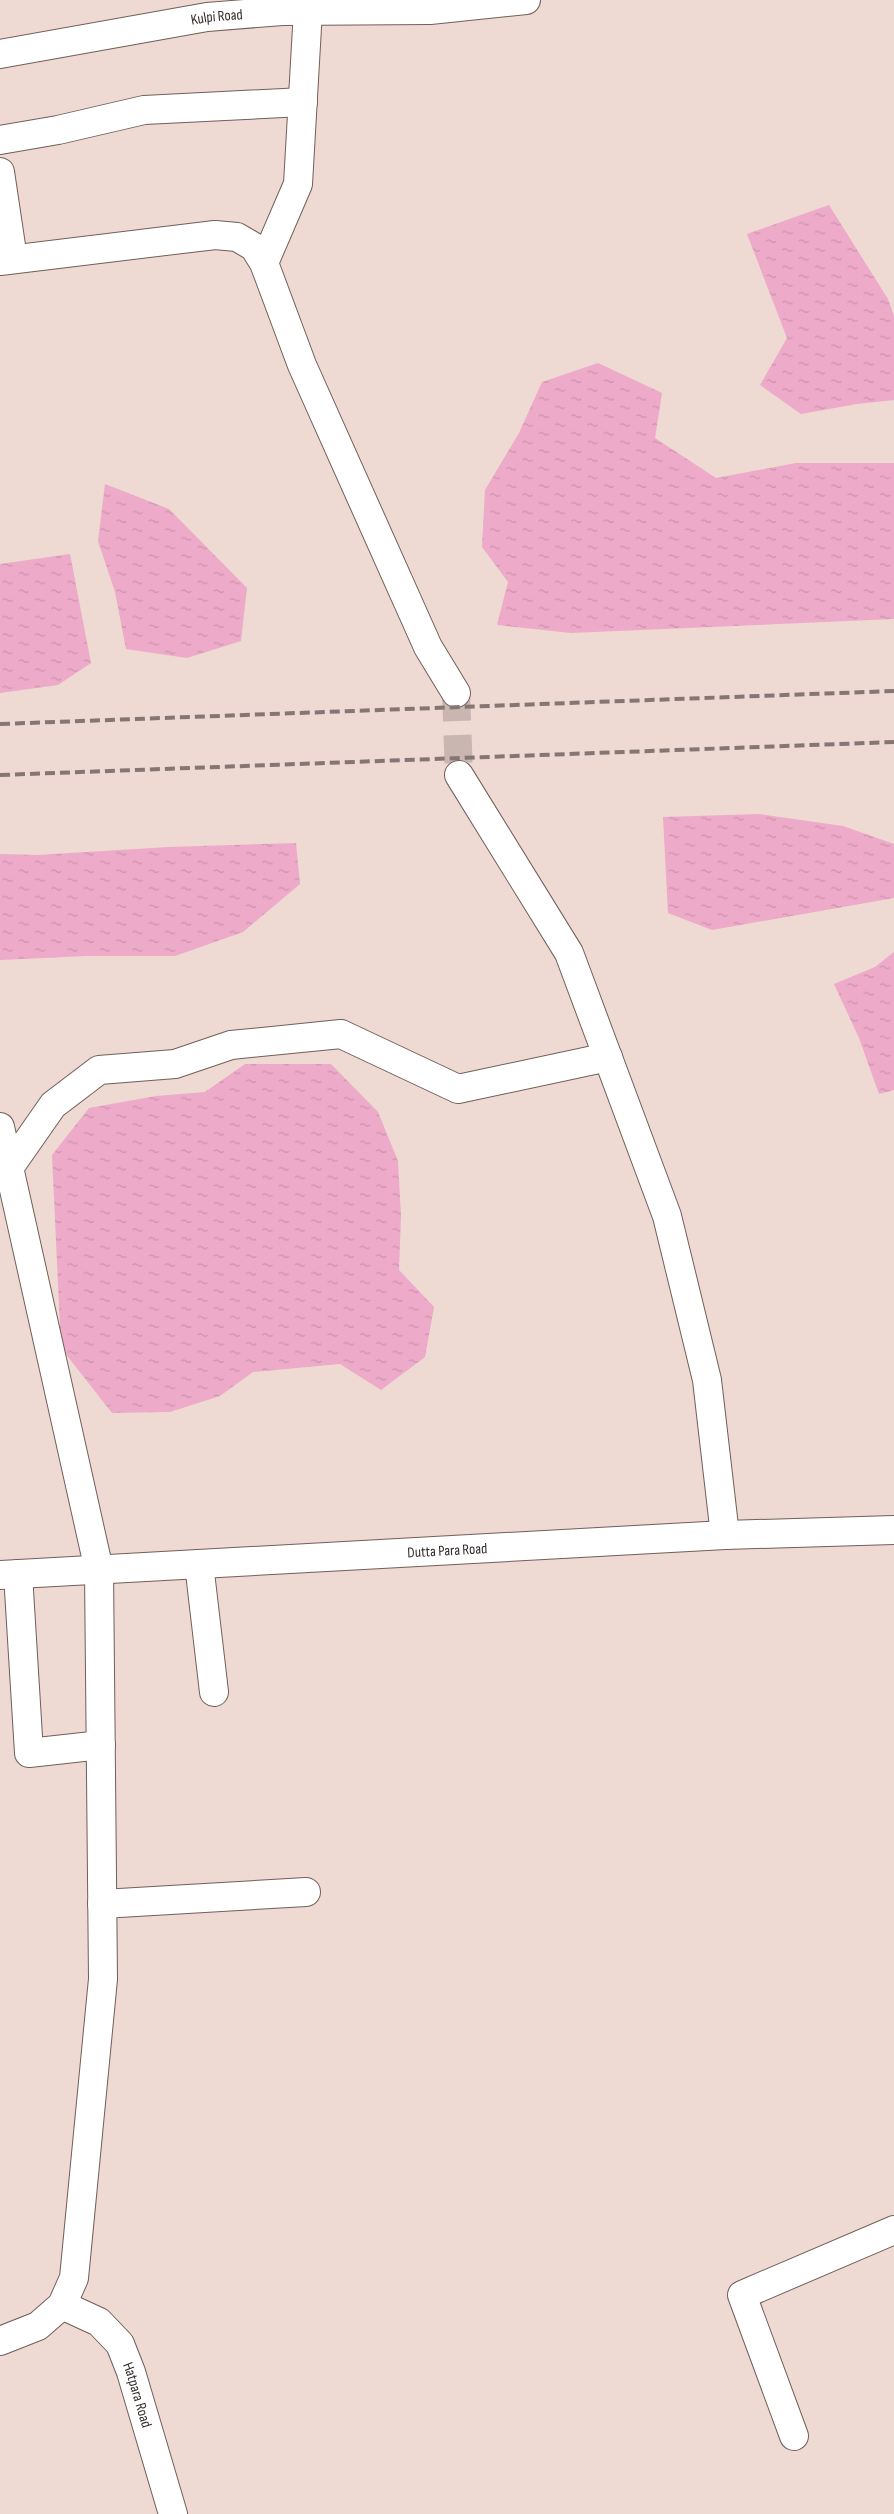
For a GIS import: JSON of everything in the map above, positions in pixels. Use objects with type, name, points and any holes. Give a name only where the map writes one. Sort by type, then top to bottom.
[{"type":"street","name":"Kulpi Road","points":[[0,54],[207,18],[306,5],[430,10],[526,0]]},
{"type":"street","points":[[264,263],[298,184],[306,5]]},
{"type":"street","points":[[0,140],[144,110],[303,102]]},
{"type":"street","points":[[0,172],[6,260],[215,235],[237,237],[254,246],[264,263],[310,383],[428,647],[456,693]]},
{"type":"street","points":[[459,775],[569,953],[667,1216],[707,1380],[725,1535]]},
{"type":"street","points":[[9,1168],[52,1105],[99,1070],[175,1064],[231,1045],[342,1034],[458,1089],[608,1057]]},
{"type":"street","points":[[0,1127],[100,1570],[102,1904],[102,1979],[74,2278],[62,2305],[38,2326],[0,2341]]},
{"type":"street","name":"Dutta Para Road","points":[[9,1575],[725,1535],[894,1530]]},
{"type":"street","points":[[199,1564],[214,1692]]},
{"type":"street","points":[[9,1575],[29,1753],[101,1745]]},
{"type":"street","points":[[102,1904],[306,1892]]},
{"type":"street","points":[[794,2436],[742,2295],[894,2230]]},
{"type":"street","name":"Hatpara Road","points":[[62,2305],[100,2322],[120,2344],[131,2372],[173,2514]]},
{"type":"water","points":[[829,205],[888,299],[894,316],[894,400],[857,404],[801,414],[760,385],[787,338],[747,234]]},
{"type":"water","points":[[598,363],[662,393],[655,438],[716,478],[796,463],[894,463],[894,619],[571,633],[497,625],[508,582],[482,547],[485,490],[519,433],[542,382]]},
{"type":"water","points":[[105,484],[169,509],[247,588],[241,641],[187,658],[126,649],[115,592],[98,541]]},
{"type":"water","points":[[70,554],[91,663],[58,685],[0,693],[0,564]]},
{"type":"water","points":[[759,814],[843,826],[894,844],[894,898],[712,930],[668,913],[663,817]]},
{"type":"water","points":[[296,843],[300,884],[243,932],[175,956],[86,956],[0,960],[0,854],[37,855],[169,847]]},
{"type":"water","points":[[894,952],[894,1090],[879,1094],[859,1038],[834,984],[875,967]]},
{"type":"water","points":[[245,1064],[331,1064],[378,1112],[398,1161],[401,1216],[399,1270],[434,1307],[425,1357],[381,1390],[340,1364],[253,1372],[220,1396],[170,1412],[112,1413],[61,1348],[52,1155],[89,1108],[156,1096],[205,1092]]},
{"type":"tunnel","points":[[456,693],[459,775]]},
{"type":"railway","points":[[0,724],[894,691]]},
{"type":"railway","points":[[0,775],[894,742]]}]
